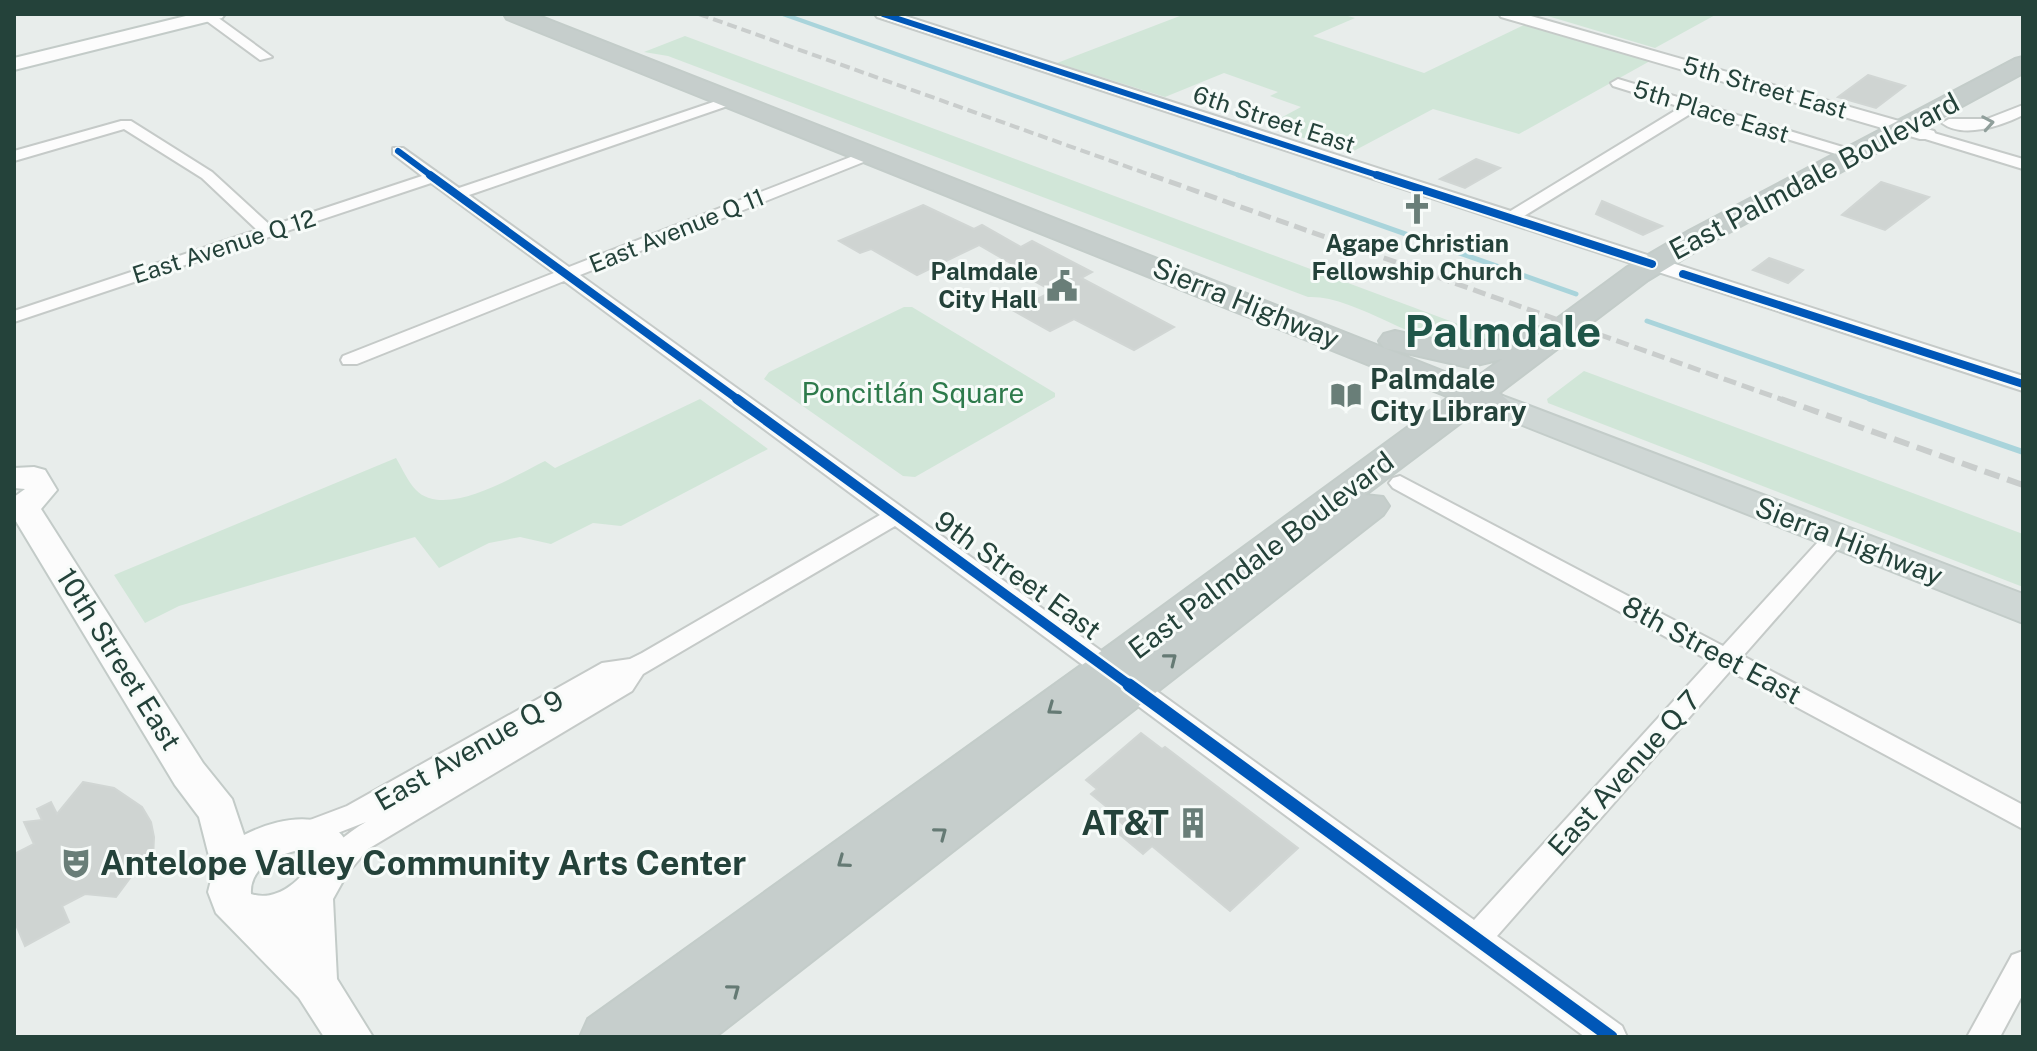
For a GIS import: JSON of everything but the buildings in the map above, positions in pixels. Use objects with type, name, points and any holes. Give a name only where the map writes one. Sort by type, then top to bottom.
[{"type":"highway","name":"Sierra Highway","points":[[515,14],[1489,401]]},
{"type":"highway","name":"East Palmdale Boulevard","points":[[672,1037],[1120,679],[1489,401],[1683,274],[1926,129],[2023,64]]},
{"type":"highway","name":"East Palmdale Boulevard","points":[[607,1037],[1400,483],[1561,330],[1652,264],[1851,154],[1926,129],[2023,84]]},
{"type":"highway","points":[[1289,320],[1341,324],[1437,353],[1468,357],[1481,356],[1527,335],[1561,330]]},
{"type":"main road","points":[[14,64],[212,15]]},
{"type":"main road","name":"Sierra Highway","points":[[1489,401],[2023,609]]},
{"type":"main road","name":"10th Street East","points":[[18,486],[189,774],[218,811],[233,870]]},
{"type":"main road","name":"10th Street East","points":[[218,811],[291,836]]},
{"type":"main road","points":[[315,984],[321,883],[333,858],[330,847],[322,839],[291,836],[261,845],[233,870],[228,898],[315,984],[350,1037]]},
{"type":"main road","points":[[247,915],[280,913],[321,883]]},
{"type":"street","name":"6th Street East","points":[[883,14],[2023,384]]},
{"type":"street","name":"5th Street East","points":[[1507,14],[1926,129],[2023,164]]},
{"type":"street","points":[[212,15],[265,57]]},
{"type":"street","name":"5th Place East","points":[[1618,83],[1851,154]]},
{"type":"street","points":[[458,194],[734,99]]},
{"type":"street","points":[[1510,218],[1691,107]]},
{"type":"street","points":[[1926,129],[1984,125],[2002,121],[2023,109]]},
{"type":"street","points":[[14,156],[126,124],[207,175],[268,232]]},
{"type":"street","name":"9th Street East","points":[[398,151],[1611,1037]]},
{"type":"street","name":"East Avenue Q 11","points":[[350,360],[871,154]]},
{"type":"street","name":"East Avenue Q 12","points":[[14,317],[433,177]]},
{"type":"street","name":"8th Street East","points":[[1400,483],[2023,818]]},
{"type":"street","name":"East Avenue Q 9","points":[[321,883],[358,841],[623,684],[634,668],[895,516]]},
{"type":"street","name":"East Avenue Q 7","points":[[1476,939],[1836,536]]},
{"type":"street","name":"East Avenue Q 9","points":[[291,836],[357,814],[611,669],[634,668]]},
{"type":"street","points":[[1983,1037],[2023,965]]},
{"type":"green space","points":[[1185,14],[1341,14],[1355,18],[1313,36],[1424,73],[1526,24],[1650,61],[1519,134],[1433,109],[1350,153],[1266,126],[1301,107],[1270,96],[1278,92],[1224,73],[1165,97],[1057,63]]},
{"type":"green space","points":[[1541,14],[1717,14],[1655,48]]},
{"type":"green space","points":[[685,36],[1493,337],[1474,345],[1452,345],[1429,339],[1354,307],[1330,299],[1308,297],[668,56],[644,52]]},
{"type":"green space","name":"Poncitlán Square","points":[[904,307],[912,307],[1055,393],[1055,397],[915,477],[903,476],[764,379],[769,372]]},
{"type":"green space","points":[[1584,371],[2023,534],[2023,587],[1548,403],[1547,399]]},
{"type":"green space","points":[[700,399],[768,449],[621,526],[593,523],[551,544],[520,537],[489,543],[439,568],[415,537],[179,606],[145,623],[114,575],[396,458],[413,487],[429,498],[462,498],[545,461],[555,468]]},
{"type":"waterway","points":[[783,14],[1244,177]]},
{"type":"waterway","points":[[1238,175],[1576,294]]},
{"type":"waterway","points":[[1647,321],[1876,401]]},
{"type":"waterway","points":[[1870,399],[2023,452]]},
{"type":"railway","points":[[699,14],[1156,177]]},
{"type":"railway","points":[[1151,175],[1786,401]]},
{"type":"railway","points":[[1781,399],[2023,485]]},
{"type":"cycle path","points":[[883,14],[1652,264]]},
{"type":"cycle path","points":[[398,151],[1611,1037]]},
{"type":"cycle path","points":[[1683,274],[2023,384]]},
{"type":"place","name":"Agape Christian Fellowship Church","points":[[1417,209]]},
{"type":"place","name":"Palmdale City Hall","points":[[1062,286]]},
{"type":"place","name":"Palmdale City Library","points":[[1346,395]]},
{"type":"place","name":"AT&T","points":[[1193,823]]},
{"type":"place","name":"Antelope Valley Community Arts Center","points":[[76,863]]},
{"type":"district","name":"Palmdale","points":[[1503,332]]}]
